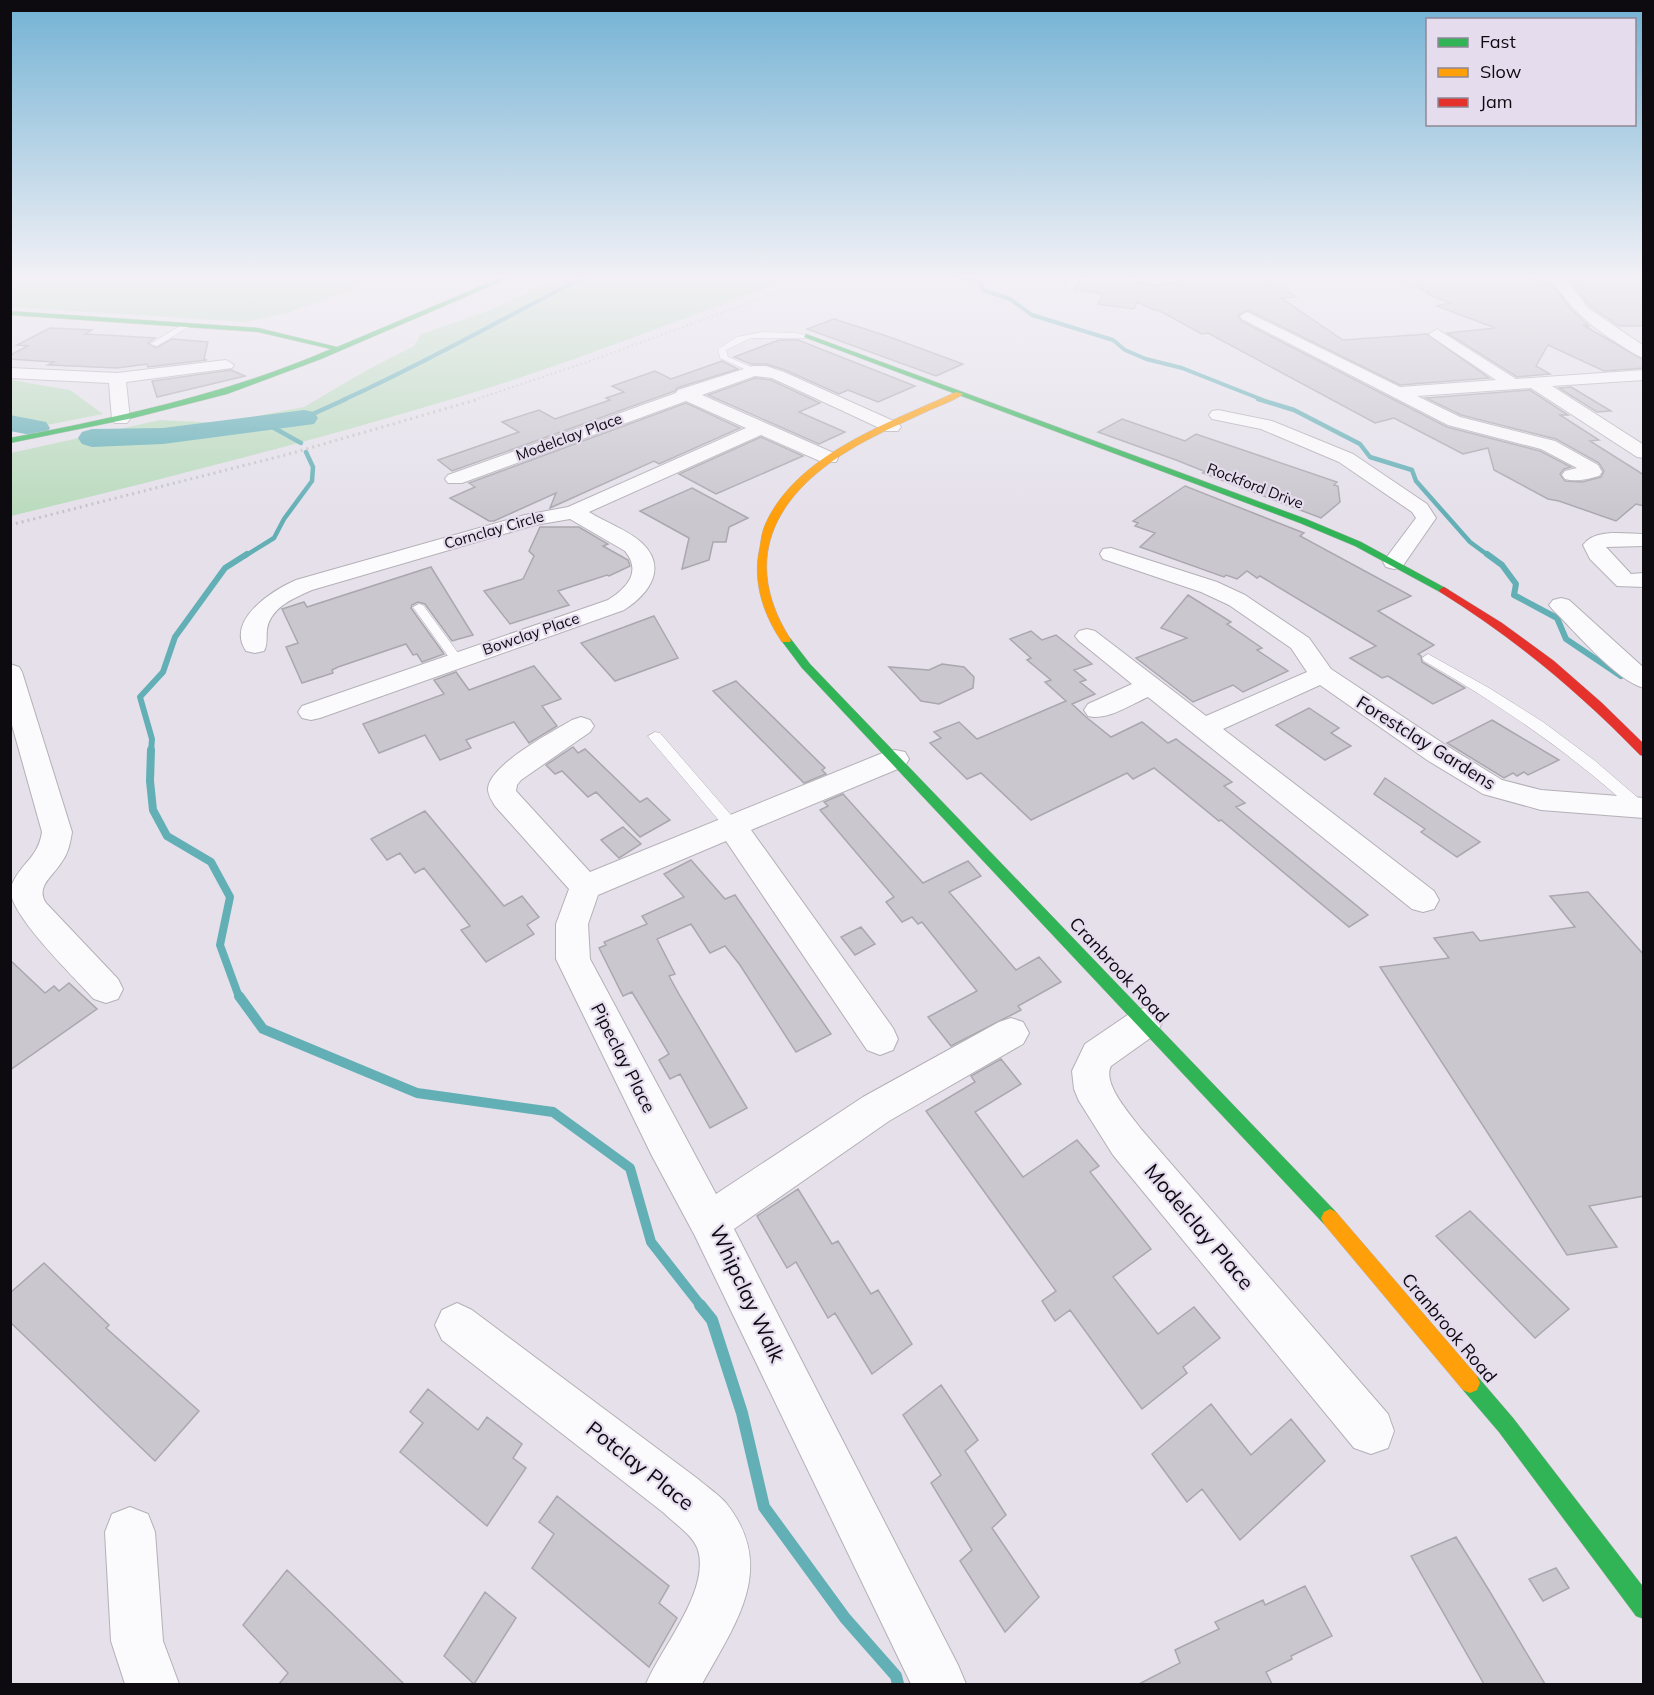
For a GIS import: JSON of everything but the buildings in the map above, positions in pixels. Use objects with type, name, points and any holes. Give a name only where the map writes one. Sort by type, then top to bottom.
[{"type":"street","points":[[10,441],[121,419],[212,396],[323,355]]},
{"type":"street","name":"Rockford Drive","points":[[856,355],[1318,527],[1394,562],[1460,598],[1514,635],[1574,683],[1644,752]]},
{"type":"street","points":[[1324,355],[1461,424],[1548,445],[1571,456],[1592,472],[1585,475],[1572,475]]},
{"type":"street","points":[[1469,355],[1513,384]]},
{"type":"street","points":[[10,373],[117,378],[226,365]]},
{"type":"street","name":"Modelclay Place","points":[[454,479],[684,394],[753,371],[766,371],[778,375],[892,427]]},
{"type":"street","points":[[1397,392],[1644,375]]},
{"type":"street","points":[[117,378],[121,419]]},
{"type":"street","points":[[1535,383],[1644,453]]},
{"type":"street","points":[[684,394],[758,429],[830,458]]},
{"type":"street","name":"Cranbrook Road","points":[[959,394],[830,458],[784,497],[772,520],[762,550],[762,577],[770,612],[785,639],[806,666],[1144,1023],[1279,1161],[1454,1360],[1644,1608]]},
{"type":"street","points":[[1218,415],[1266,425],[1346,458],[1420,508],[1426,518],[1394,562]]},
{"type":"street","name":"Cornclay Circle","points":[[255,646],[253,633],[260,615],[273,602],[296,588],[532,519],[573,512],[758,429]]},
{"type":"street","name":"Bowclay Place","points":[[311,712],[616,604],[629,597],[637,590],[645,570],[639,552],[633,546],[573,512]]},
{"type":"street","points":[[1644,540],[1599,541],[1594,545],[1598,554],[1625,581],[1644,580]]},
{"type":"street","name":"Forestclay Gardens","points":[[1111,554],[1209,587],[1237,600],[1300,643],[1322,675],[1437,753],[1493,787],[1541,800],[1641,807]]},
{"type":"street","points":[[1561,605],[1625,667],[1644,680]]},
{"type":"street","points":[[1087,636],[1423,900]]},
{"type":"street","points":[[10,672],[57,832],[51,855],[30,881],[25,894],[28,903],[106,989]]},
{"type":"street","points":[[1203,728],[1322,675]]},
{"type":"street","points":[[1097,710],[1150,686]]},
{"type":"street","points":[[581,726],[511,773],[502,783],[501,791],[505,799],[585,887],[896,759]]},
{"type":"street","points":[[732,826],[880,1039]]},
{"type":"street","name":"Pipeclay Place","points":[[585,887],[572,924],[573,959],[666,1143],[709,1222]]},
{"type":"street","name":"Modelclay Place","points":[[1144,1023],[1098,1055],[1090,1071],[1092,1089],[1127,1142],[1371,1431]]},
{"type":"street","name":"Whipclay Walk","points":[[939,1684],[709,1222],[876,1109],[1011,1033]]},
{"type":"street","name":"Potclay Place","points":[[457,1325],[681,1496],[708,1520],[722,1544],[726,1576],[718,1604],[673,1684]]},
{"type":"street","points":[[130,1532],[137,1641],[152,1684]]},
{"type":"lane","points":[[723,355],[724,358],[753,371]]},
{"type":"lane","points":[[419,607],[457,660]]},
{"type":"lane","points":[[1428,658],[1536,722],[1641,807]]},
{"type":"lane","points":[[655,736],[732,826]]},
{"type":"green space","points":[[396,355],[585,355],[513,380],[388,418],[11,516],[11,453],[160,420],[219,423],[304,407]]},
{"type":"green space","points":[[11,380],[70,390],[103,414],[11,432]]},
{"type":"waterway","points":[[343,400],[435,355]]},
{"type":"waterway","points":[[1137,355],[1182,368],[1263,400]]},
{"type":"waterway","points":[[304,418],[346,399]]},
{"type":"waterway","points":[[1258,399],[1294,410],[1360,444],[1370,457],[1412,470],[1416,481],[1470,542],[1489,556]]},
{"type":"waterway","points":[[92,438],[163,436],[304,418]]},
{"type":"waterway","points":[[10,423],[36,428]]},
{"type":"waterway","points":[[267,424],[301,443]]},
{"type":"waterway","points":[[245,556],[274,538],[284,519],[312,481],[313,467],[306,452]]},
{"type":"waterway","points":[[151,751],[152,739],[140,697],[163,672],[175,637],[225,568],[247,554]]},
{"type":"waterway","points":[[1487,554],[1502,565],[1516,584],[1514,595],[1557,618],[1566,639],[1621,676]]},
{"type":"waterway","points":[[151,750],[150,781],[153,810],[167,836],[211,862],[230,897],[220,945],[239,997]]},
{"type":"waterway","points":[[239,996],[263,1029],[417,1093],[553,1112],[630,1168],[651,1242],[701,1306]]},
{"type":"waterway","points":[[700,1305],[712,1320],[742,1413],[764,1507],[845,1618],[896,1676],[898,1684]]},
{"type":"railway","points":[[474,400],[606,355]]},
{"type":"railway","points":[[10,525],[289,454],[479,399]]},
{"type":"traffic: fast","points":[[10,441],[194,401],[254,382],[321,355]]},
{"type":"traffic: fast","points":[[857,355],[1303,521],[1358,544],[1444,590]]},
{"type":"traffic: fast","points":[[786,640],[806,666],[1330,1218]]},
{"type":"traffic: fast","points":[[1470,1383],[1506,1425],[1644,1608]]},
{"type":"traffic: slow","points":[[786,640],[767,601],[762,569],[769,526],[785,498],[808,475],[836,454],[899,421],[959,394]]},
{"type":"traffic: slow","points":[[1330,1218],[1470,1383]]},
{"type":"traffic: jam","points":[[1444,590],[1498,625],[1550,664],[1598,706],[1644,752]]}]
